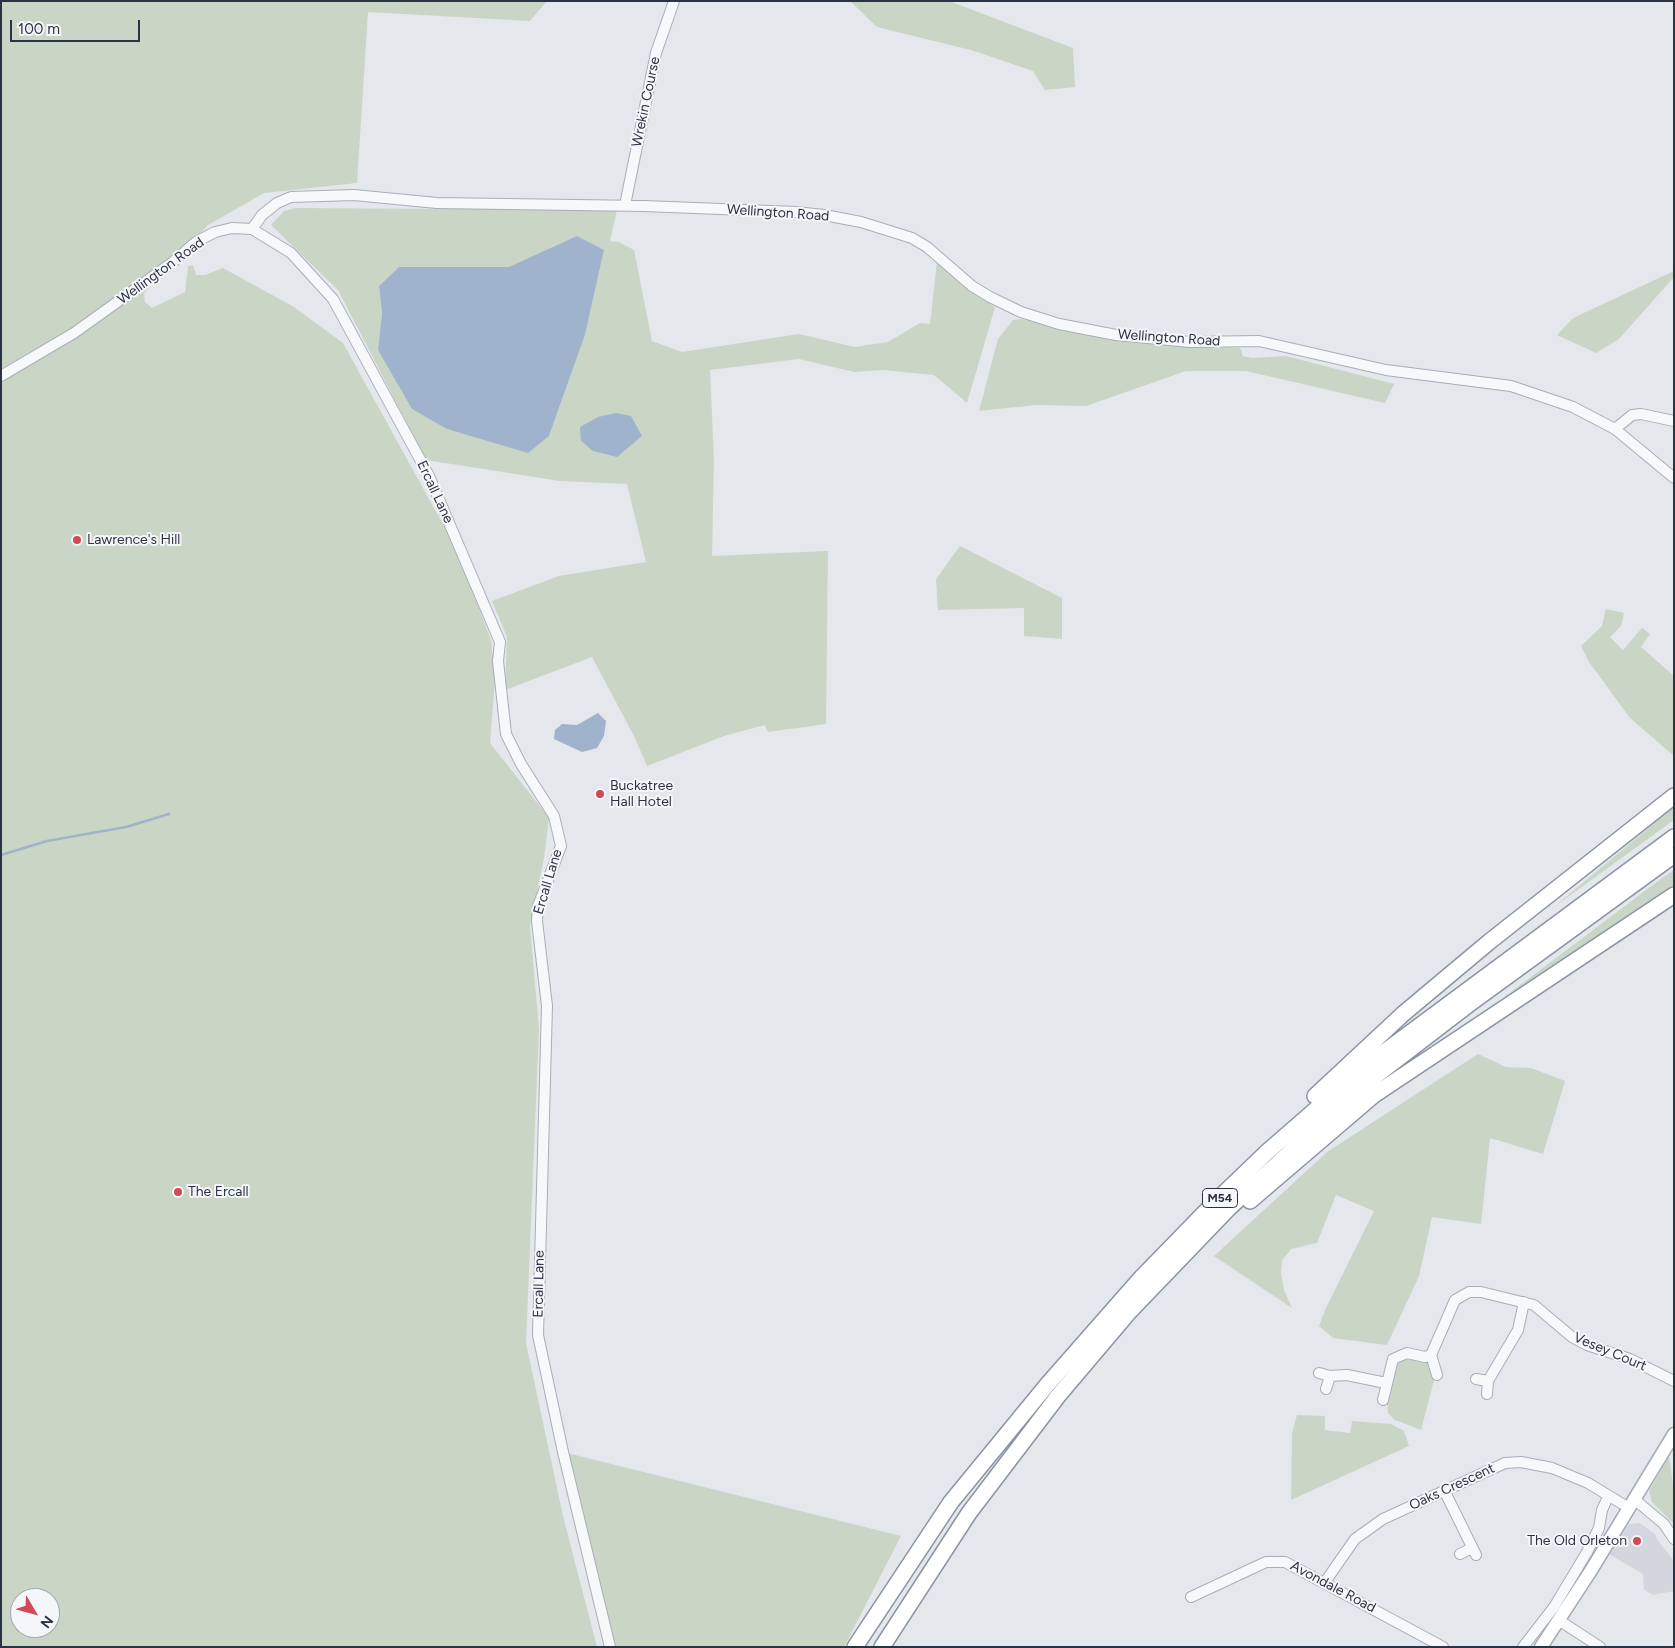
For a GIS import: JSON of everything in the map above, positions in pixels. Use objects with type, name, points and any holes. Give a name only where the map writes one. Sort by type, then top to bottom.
[{"type":"highway","name":"M54","points":[[1267,1152],[1314,1096],[1403,1014],[1489,942],[1674,796]]},
{"type":"highway","name":"M54","points":[[855,1647],[951,1502],[1047,1385],[1141,1278],[1267,1152],[1368,1064],[1674,837]]},
{"type":"highway","name":"M54","points":[[882,1647],[969,1513],[1058,1396],[1130,1311],[1229,1208],[1361,1087],[1460,1011],[1674,855]]},
{"type":"highway","name":"M54","points":[[1130,1311],[1200,1250],[1251,1200],[1374,1095],[1674,895]]},
{"type":"main road","points":[[1541,1647],[1560,1621],[1674,1434]]},
{"type":"street","name":"Wrekin Course","points":[[625,205],[656,53],[674,1]]},
{"type":"street","name":"Wellington Road","points":[[1,376],[74,334],[173,262],[196,242],[215,232],[232,228],[252,230],[262,215],[277,203],[291,197],[354,195],[437,203],[625,205],[796,212],[861,222],[898,232],[927,247],[972,286],[990,297],[1021,312],[1059,324],[1116,335],[1190,342],[1259,341],[1386,370],[1512,386],[1573,407],[1615,429],[1674,478]]},
{"type":"street","name":"Ercall Lane","points":[[252,230],[291,253],[333,300],[428,476],[500,642],[498,661],[506,734],[526,772],[554,816],[560,846],[538,906],[537,921],[547,1006],[538,1335],[563,1452],[610,1647]]},
{"type":"street","points":[[1615,429],[1632,415],[1641,414],[1674,422]]},
{"type":"street","name":"Vesey Court","points":[[1431,1355],[1452,1305],[1460,1295],[1469,1292],[1481,1292],[1534,1305],[1572,1337],[1587,1345],[1630,1359],[1674,1381]]},
{"type":"street","points":[[1487,1394],[1488,1381],[1518,1330],[1524,1302]]},
{"type":"street","points":[[1383,1400],[1391,1363],[1398,1356],[1407,1353],[1425,1357],[1431,1355],[1437,1375]]},
{"type":"street","points":[[1319,1373],[1330,1376],[1347,1375],[1386,1383]]},
{"type":"street","points":[[1326,1389],[1330,1376]]},
{"type":"street","points":[[1476,1379],[1488,1381]]},
{"type":"street","name":"Oaks Crescent","points":[[1325,1582],[1339,1559],[1364,1531],[1383,1519],[1505,1463],[1520,1462],[1552,1468],[1570,1474],[1608,1497],[1632,1504],[1660,1520],[1674,1539]]},
{"type":"street","points":[[1444,1490],[1474,1552],[1460,1554]]},
{"type":"street","points":[[1523,1647],[1554,1606],[1587,1552],[1599,1528],[1602,1510],[1608,1497]]},
{"type":"street","name":"Avondale Road","points":[[1191,1596],[1266,1562],[1285,1562],[1443,1647]]},
{"type":"street","points":[[1560,1621],[1600,1647]]},
{"type":"shaded area","points":[[1640,1523],[1655,1534],[1674,1561],[1674,1591],[1653,1595],[1644,1590],[1643,1574],[1609,1554],[1629,1524]]},
{"type":"green space","points":[[1,1],[547,1],[530,21],[368,12],[357,183],[264,193],[208,225],[144,293],[145,302],[152,308],[185,292],[188,266],[193,265],[196,275],[205,275],[223,268],[294,307],[343,343],[456,548],[491,640],[495,680],[490,743],[549,818],[544,858],[530,926],[539,1029],[526,1343],[563,1516],[597,1647],[1,1647]]},
{"type":"green space","points":[[850,1],[949,1],[1073,48],[1075,87],[1045,90],[1033,71],[971,50],[877,27]]},
{"type":"green space","points":[[296,208],[617,210],[610,241],[619,242],[634,250],[652,341],[682,352],[799,334],[855,347],[888,342],[920,323],[930,324],[937,262],[959,283],[995,307],[967,403],[934,375],[883,370],[854,372],[799,359],[710,370],[714,461],[712,556],[828,551],[826,724],[768,732],[765,725],[724,736],[647,766],[634,736],[592,657],[505,690],[507,637],[492,601],[559,576],[646,562],[627,484],[560,481],[426,460],[338,290],[271,225],[284,211]],"holes":[[[604,250],[585,335],[549,436],[378,350],[382,313],[379,286],[399,267],[509,267]]]},
{"type":"green space","points":[[1674,271],[1674,277],[1619,339],[1596,353],[1557,335],[1573,318]]},
{"type":"green space","points":[[1021,319],[1126,341],[1240,348],[1243,356],[1252,358],[1286,356],[1394,384],[1385,403],[1246,371],[1186,371],[1086,406],[1036,405],[979,411],[998,339],[1013,320]]},
{"type":"green space","points":[[960,546],[1062,598],[1062,639],[1024,636],[1024,608],[938,610],[936,579]]},
{"type":"green space","points":[[1606,609],[1624,613],[1621,626],[1610,637],[1623,650],[1642,628],[1650,634],[1641,647],[1674,676],[1674,756],[1630,718],[1589,662],[1581,646],[1602,626]]},
{"type":"green space","points":[[1674,807],[1674,820],[1554,907],[1669,811]]},
{"type":"green space","points":[[1674,870],[1674,885],[1503,998],[1658,881]]},
{"type":"green space","points":[[1478,1054],[1506,1067],[1531,1068],[1565,1081],[1543,1154],[1490,1138],[1481,1224],[1432,1217],[1419,1276],[1387,1345],[1333,1338],[1319,1326],[1374,1211],[1336,1195],[1317,1243],[1291,1249],[1282,1261],[1281,1273],[1284,1290],[1292,1308],[1214,1256],[1327,1152]]},
{"type":"green space","points":[[1413,1359],[1428,1362],[1434,1380],[1421,1430],[1395,1420],[1388,1413],[1387,1403],[1395,1365],[1401,1360]]},
{"type":"green space","points":[[1297,1415],[1325,1416],[1325,1430],[1350,1433],[1352,1421],[1391,1424],[1404,1431],[1409,1446],[1291,1500],[1292,1433]]},
{"type":"green space","points":[[563,1452],[901,1536],[844,1647],[616,1647]]},
{"type":"green space","points":[[1669,1456],[1674,1492],[1674,1524],[1652,1502],[1649,1491]]},
{"type":"water","points":[[577,236],[604,250],[585,335],[549,436],[528,453],[447,429],[412,409],[378,350],[382,313],[379,286],[399,267],[509,267]]},
{"type":"water","points":[[616,413],[631,416],[642,436],[617,457],[593,451],[581,441],[580,427],[598,417]]},
{"type":"water","points":[[598,713],[606,721],[604,736],[597,748],[582,752],[554,739],[555,730],[562,724],[577,725]]},
{"type":"waterway","points":[[1,855],[47,841],[126,827],[169,814]]},
{"type":"place","name":"Lawrence's Hill","points":[[77,540]]},
{"type":"place","name":"Buckatree Hall Hotel","points":[[600,794]]},
{"type":"place","name":"The Ercall","points":[[178,1192]]},
{"type":"place","name":"The Old Orleton","points":[[1637,1541]]}]
